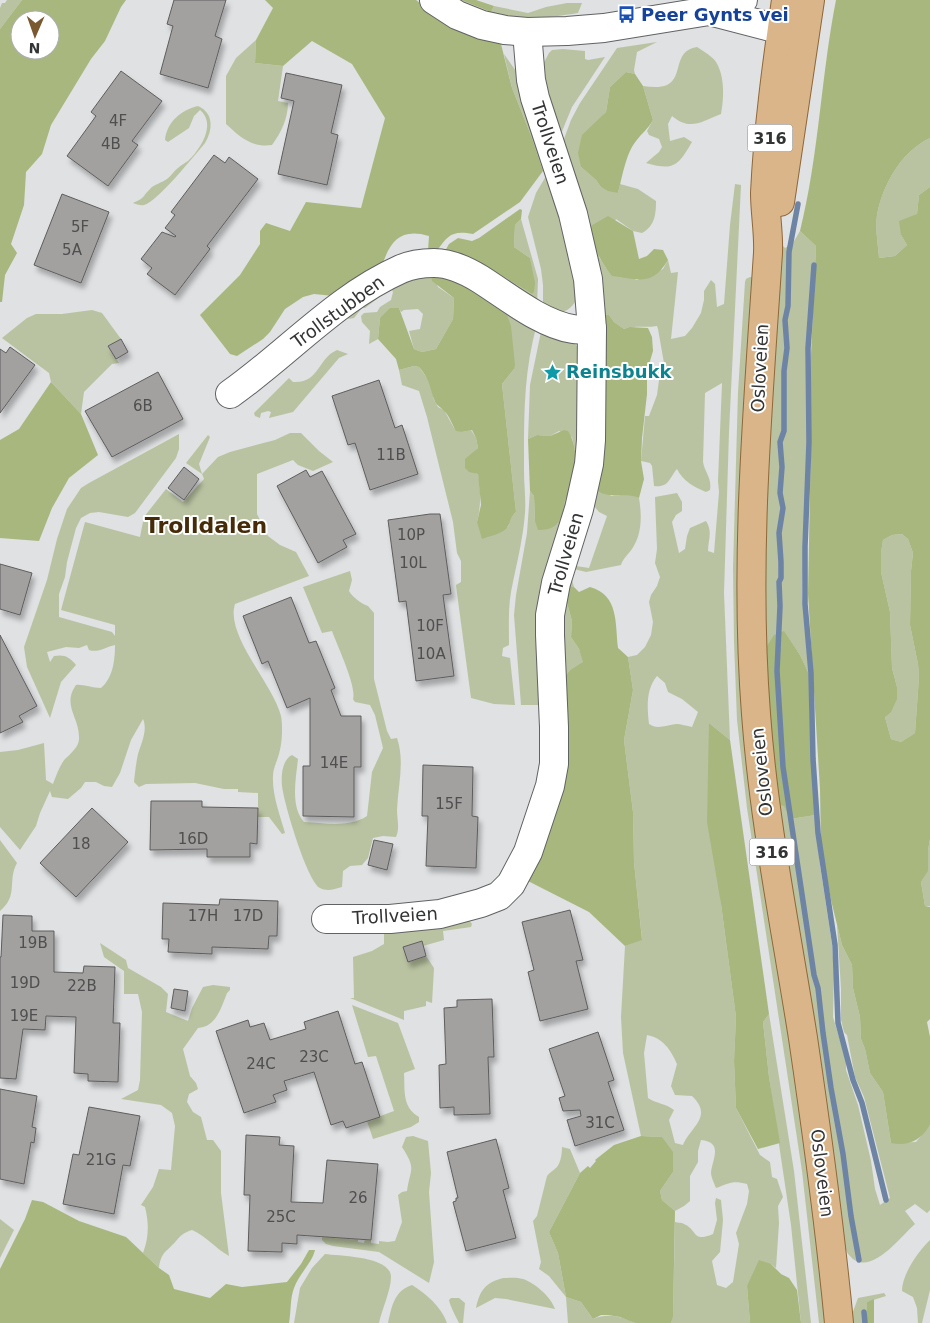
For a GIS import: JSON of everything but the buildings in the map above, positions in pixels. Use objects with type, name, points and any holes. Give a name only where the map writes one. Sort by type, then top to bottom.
[{"type":"main road","name":"Osloveien","points":[[799,4],[782,30],[767,164],[765,199],[768,247],[759,378],[752,599],[756,712],[766,812],[820,1158],[839,1323]]},
{"type":"main road","name":"Osloveien","points":[[768,247],[780,202],[799,4]]},
{"type":"street","points":[[434,0],[457,15],[482,25],[527,32],[604,28],[709,11],[728,2],[743,0]]},
{"type":"street","points":[[709,11],[782,30]]},
{"type":"street","name":"Trollveien","points":[[326,919],[390,919],[440,914],[499,896],[511,884],[528,852],[550,786],[554,764],[550,614],[556,583],[580,509],[589,464],[592,329],[588,279],[573,214],[535,98],[531,80],[527,32]]},
{"type":"street","name":"Trollstubben","points":[[230,394],[361,292],[402,268],[414,265],[434,263],[456,267],[477,277],[541,318],[556,325],[574,330],[592,329]]},
{"type":"green space","points":[[7,0],[22,0],[14,10],[10,10],[10,16],[0,29],[0,8],[2,3],[5,3]]},
{"type":"green space","points":[[22,0],[126,0],[105,41],[91,59],[51,125],[42,154],[26,172],[24,205],[11,244],[17,253],[5,275],[2,302],[0,302],[0,29],[10,16],[10,60],[60,60],[60,10],[14,10]]},
{"type":"green space","points":[[265,0],[416,0],[429,10],[501,44],[512,88],[543,171],[520,202],[473,234],[455,233],[444,241],[436,252],[428,251],[429,236],[410,234],[397,239],[388,252],[381,269],[334,296],[314,294],[303,297],[285,309],[270,332],[263,339],[237,356],[230,354],[200,315],[240,275],[260,244],[260,231],[266,223],[290,231],[306,202],[361,208],[385,118],[352,64],[312,41],[283,66],[255,63],[256,40],[273,8]]},
{"type":"green space","points":[[461,0],[476,0],[494,6],[491,12]]},
{"type":"green space","points":[[836,0],[930,0],[930,138],[910,152],[895,170],[880,203],[876,226],[879,258],[895,256],[907,245],[901,235],[899,221],[917,214],[919,195],[930,187],[930,839],[928,871],[921,882],[925,906],[930,907],[930,1019],[927,1022],[930,1037],[930,1125],[914,1141],[903,1144],[891,1143],[883,1092],[870,1073],[861,1039],[860,1017],[853,988],[852,965],[842,945],[821,846],[820,789],[808,594],[811,439],[810,376],[816,246],[800,231],[812,174]],"holes":[[[902,534],[908,539],[913,553],[910,625],[919,677],[915,733],[901,742],[891,739],[885,717],[891,712],[897,699],[897,687],[892,668],[890,612],[881,572],[881,553],[883,540],[892,535]]]},
{"type":"green space","points":[[567,3],[582,3],[578,13],[545,17],[512,17],[491,12],[494,6],[528,13]]},
{"type":"green space","points":[[256,40],[255,63],[283,66],[278,101],[288,103],[288,109],[283,125],[272,145],[252,143],[241,137],[226,124],[226,76],[236,58]]},
{"type":"green space","points":[[657,42],[637,52],[635,74],[626,72],[610,87],[606,112],[596,123],[581,167],[601,187],[618,193],[620,184],[638,189],[656,201],[655,215],[652,223],[642,233],[633,231],[616,219],[599,257],[606,268],[637,280],[663,269],[668,260],[671,273],[678,272],[671,339],[685,336],[692,328],[701,313],[704,291],[711,280],[715,284],[717,307],[724,304],[735,184],[741,185],[729,432],[724,593],[730,740],[709,723],[721,904],[736,1017],[734,1061],[736,1108],[760,1155],[770,1162],[772,1177],[777,1179],[783,1197],[778,1206],[779,1223],[776,1268],[771,1264],[747,1286],[750,1323],[671,1323],[673,1316],[675,1222],[682,1223],[698,1236],[702,1237],[713,1234],[717,1220],[716,1198],[721,1200],[723,1220],[720,1252],[712,1261],[717,1285],[726,1288],[733,1282],[739,1244],[736,1233],[747,1204],[749,1191],[747,1184],[738,1182],[728,1183],[716,1188],[711,1172],[715,1156],[714,1147],[708,1141],[701,1140],[698,1162],[690,1176],[690,1201],[675,1211],[662,1200],[660,1191],[673,1172],[662,1137],[641,1136],[623,1053],[621,1017],[625,946],[642,939],[634,862],[633,812],[624,740],[633,690],[628,657],[637,655],[645,647],[651,635],[653,622],[649,602],[660,577],[655,563],[657,549],[655,497],[677,493],[682,502],[682,511],[676,515],[672,522],[679,553],[685,549],[690,528],[706,521],[710,532],[708,551],[714,553],[719,492],[722,383],[705,393],[703,462],[710,482],[710,490],[706,492],[693,486],[682,477],[677,469],[666,484],[654,486],[652,466],[650,463],[641,461],[645,416],[649,416],[657,395],[660,373],[664,363],[658,329],[657,326],[624,329],[614,322],[609,315],[600,315],[561,147],[571,120],[580,103],[617,48]],"holes":[[[657,676],[665,683],[668,692],[682,699],[698,712],[692,727],[676,724],[655,727],[649,724],[649,692]],[[647,1035],[662,1042],[675,1059],[677,1064],[671,1086],[675,1095],[692,1096],[701,1110],[698,1122],[683,1145],[675,1143],[669,1120],[674,1110],[648,1098],[644,1053]]]},
{"type":"green space","points":[[697,47],[712,58],[719,68],[723,88],[721,114],[696,124],[678,121],[672,116],[668,124],[670,141],[684,137],[692,142],[683,157],[674,165],[663,166],[646,163],[662,147],[659,139],[649,135],[647,131],[653,120],[643,86],[658,87],[667,85],[675,76],[684,54],[689,49]]},
{"type":"green space","points":[[552,50],[585,51],[585,59],[588,60],[605,57],[572,107],[558,141],[541,68]]},
{"type":"green space","points":[[504,54],[518,74],[547,164],[543,171],[512,88]]},
{"type":"green space","points":[[626,72],[635,74],[643,86],[653,120],[636,141],[630,152],[618,193],[601,187],[581,167],[578,153],[582,135],[606,112],[610,87]]},
{"type":"green space","points":[[198,106],[207,113],[211,127],[205,143],[158,196],[144,205],[133,203],[142,198],[154,186],[167,179],[188,161],[202,144],[207,129],[207,122],[200,110],[194,116],[189,128],[168,142],[165,140],[166,133],[176,117],[186,110]]},
{"type":"green space","points":[[930,138],[930,187],[919,195],[917,214],[901,235],[907,245],[895,256],[879,258],[876,220],[884,192],[902,160]]},
{"type":"green space","points":[[549,171],[578,296],[570,308],[559,313],[552,313],[543,309],[541,269],[528,217],[536,193]]},
{"type":"green space","points":[[520,209],[522,210],[521,219],[515,225],[514,247],[530,258],[535,283],[532,294],[486,266],[445,251],[449,244],[458,238],[472,241],[479,238]]},
{"type":"green space","points":[[608,216],[633,231],[639,259],[647,256],[654,249],[663,250],[668,260],[662,269],[650,278],[644,279],[612,276],[597,253],[589,227]]},
{"type":"green space","points":[[521,219],[538,279],[537,305],[445,251],[486,266],[532,294],[530,258],[514,247],[515,225]]},
{"type":"green space","points":[[800,231],[816,246],[813,312],[807,350],[808,430],[802,593],[809,674],[800,655],[784,632],[765,649],[765,549],[780,252],[782,245],[785,248],[793,243]]},
{"type":"green space","points":[[431,269],[438,287],[454,298],[453,319],[436,349],[422,352],[414,349],[409,331],[420,329],[423,314],[418,309],[401,312],[399,308],[380,318],[378,339],[369,344],[370,331],[362,322],[361,316],[364,313],[377,312],[380,307],[391,300],[393,292],[391,288],[365,308],[362,308],[354,318],[348,319],[352,310],[364,300]]},
{"type":"green space","points":[[431,269],[502,301],[511,326],[515,365],[502,384],[516,512],[506,529],[482,539],[477,522],[481,505],[478,474],[469,472],[465,468],[465,459],[478,448],[472,430],[456,431],[448,415],[436,403],[427,379],[419,367],[414,366],[399,370],[396,359],[378,339],[380,318],[390,308],[399,308],[414,349],[422,352],[436,349],[453,319],[454,298],[432,281]]},
{"type":"green space","points":[[750,277],[753,277],[744,489],[801,1097],[829,1323],[819,1323],[802,1171],[747,808],[737,720],[733,568],[738,392],[745,282]]},
{"type":"green space","points":[[502,301],[537,324],[529,361],[525,397],[524,523],[510,599],[509,645],[503,648],[502,656],[510,658],[515,705],[494,704],[471,698],[456,585],[461,582],[461,561],[457,553],[453,522],[419,391],[402,385],[399,370],[414,366],[419,367],[427,378],[438,407],[444,410],[454,428],[462,432],[471,430],[476,438],[478,448],[473,453],[469,471],[478,474],[479,480],[480,504],[477,522],[508,527],[510,517],[516,512],[502,384],[514,369]]},
{"type":"green space","points":[[92,310],[102,313],[121,339],[108,346],[119,363],[112,364],[84,392],[81,414],[51,382],[49,373],[2,338],[27,318],[36,314],[62,314]]},
{"type":"green space","points":[[600,315],[609,315],[614,322],[624,329],[630,327],[648,328],[652,337],[653,351],[647,371],[647,394],[642,438],[641,461],[644,479],[639,498],[601,493],[595,489]]},
{"type":"green space","points":[[542,327],[574,343],[579,348],[583,411],[543,703],[539,705],[521,705],[514,615],[527,533],[530,491],[534,496],[535,521],[557,524],[561,519],[565,500],[569,494],[576,456],[572,437],[559,431],[550,436],[537,435],[528,439],[530,385]]},
{"type":"green space","points":[[337,350],[348,354],[339,358],[293,412],[269,418],[271,412],[268,411],[261,413],[260,418],[255,416],[254,413],[289,378],[293,382],[302,382],[308,379]]},
{"type":"green space","points":[[51,382],[81,414],[98,455],[69,478],[52,508],[39,541],[0,538],[0,440],[19,429]]},
{"type":"green space","points":[[564,430],[568,431],[574,445],[576,462],[572,487],[566,498],[560,521],[551,528],[538,530],[535,521],[534,496],[530,491],[528,439],[537,435],[550,436]]},
{"type":"green space","points":[[290,433],[301,433],[333,462],[313,471],[298,465],[293,460],[257,474],[257,514],[268,536],[280,545],[296,552],[309,576],[235,604],[234,616],[243,645],[269,689],[281,716],[281,740],[273,783],[285,833],[282,834],[269,817],[258,817],[258,793],[238,792],[238,789],[224,789],[195,783],[146,784],[139,787],[134,782],[138,754],[145,728],[143,719],[131,740],[120,773],[112,787],[96,782],[85,782],[68,799],[52,797],[50,791],[36,826],[20,850],[0,827],[0,752],[18,750],[44,743],[46,780],[53,784],[61,764],[75,749],[79,740],[71,705],[72,692],[76,685],[101,688],[111,674],[114,663],[115,645],[96,651],[89,650],[87,645],[79,648],[66,647],[47,652],[50,662],[54,656],[61,655],[69,658],[76,665],[61,682],[50,718],[27,667],[24,647],[47,580],[67,509],[81,488],[179,434],[179,449],[176,458],[135,513],[128,517],[99,512],[90,513],[81,518],[76,528],[65,577],[59,594],[59,617],[112,632],[115,636],[115,625],[61,610],[85,522],[140,537],[144,517],[166,489],[183,502],[204,479],[202,474],[218,457],[275,440]]},
{"type":"green space","points":[[208,435],[210,437],[199,464],[202,474],[186,463]]},
{"type":"green space","points":[[595,489],[612,496],[631,494],[639,498],[641,518],[638,537],[621,565],[586,572],[574,569],[576,566],[589,568],[607,516],[599,512],[594,506]]},
{"type":"green space","points":[[902,534],[908,539],[913,553],[910,625],[919,677],[915,733],[901,742],[891,739],[885,717],[897,687],[892,668],[890,612],[881,572],[881,553],[883,540],[892,535]]},
{"type":"green space","points":[[574,570],[571,577],[574,587],[565,585]]},
{"type":"green space","points":[[350,571],[352,580],[349,591],[374,613],[374,679],[387,731],[391,739],[397,738],[401,756],[397,810],[398,830],[396,837],[383,836],[373,838],[368,858],[362,865],[350,866],[343,871],[342,887],[326,890],[320,888],[315,882],[303,857],[287,808],[282,778],[284,764],[292,755],[298,759],[295,800],[304,822],[344,823],[360,820],[367,816],[372,772],[383,748],[375,715],[370,705],[355,702],[353,699],[352,685],[332,631],[322,633],[303,587]]},
{"type":"green space","points":[[565,585],[574,587],[579,592],[590,587],[606,596],[614,611],[618,648],[628,657],[633,690],[624,740],[633,812],[634,862],[642,940],[625,946],[589,912],[528,881],[563,679],[570,670],[583,662],[579,649],[571,637],[572,621],[567,603],[562,600]]},
{"type":"green space","points":[[562,600],[567,603],[572,621],[571,637],[579,649],[584,662],[570,670],[563,679]]},
{"type":"green space","points":[[784,631],[800,655],[809,674],[816,815],[790,819],[784,806],[778,805],[772,762],[765,649],[774,635]]},
{"type":"green space","points":[[709,723],[730,740],[769,1014],[763,1022],[769,1077],[780,1143],[758,1149],[736,1108],[734,1061],[736,1017],[721,904],[707,822]]},
{"type":"green space","points":[[784,805],[790,819],[816,815],[820,865],[832,944],[834,975],[833,1017],[846,1061],[846,1070],[858,1105],[880,1205],[890,1198],[864,1097],[855,1077],[847,1035],[844,1032],[841,1020],[837,924],[842,945],[852,965],[853,988],[860,1017],[861,1039],[870,1073],[883,1092],[891,1143],[916,1142],[930,1125],[930,1210],[927,1213],[915,1204],[905,1211],[915,1224],[884,1253],[866,1262],[857,1261],[849,1255],[843,1241],[778,806]]},
{"type":"green space","points":[[930,839],[930,906],[925,906],[921,882],[928,870]]},
{"type":"green space","points":[[0,840],[17,863],[14,870],[11,894],[6,905],[0,911]]},
{"type":"green space","points":[[468,919],[472,924],[471,927],[443,931],[444,940],[423,946],[422,941],[404,947],[408,961],[426,956],[434,968],[432,1003],[426,1001],[426,1006],[404,1011],[404,1020],[350,998],[354,998],[353,957],[372,951],[384,944],[384,931]]},
{"type":"green space","points":[[100,943],[126,960],[128,968],[161,987],[168,994],[166,1012],[188,1021],[192,1008],[203,987],[213,985],[230,987],[214,1020],[204,1027],[198,1028],[183,1049],[190,1076],[198,1089],[189,1094],[187,1102],[193,1112],[201,1117],[207,1140],[213,1140],[221,1151],[221,1193],[229,1256],[202,1235],[192,1230],[181,1236],[165,1252],[161,1258],[159,1268],[143,1253],[148,1224],[145,1207],[141,1205],[153,1187],[159,1169],[171,1170],[175,1126],[172,1113],[161,1105],[121,1099],[138,1090],[142,1012],[138,994],[124,994],[124,971],[104,957]]},
{"type":"green space","points":[[352,1005],[398,1023],[415,1069],[404,1073],[405,1092],[407,1103],[419,1117],[419,1122],[411,1127],[373,1139],[367,1121],[394,1111],[376,1056],[368,1057]]},
{"type":"green space","points":[[769,1014],[794,1171],[811,1323],[801,1323],[791,1225],[769,1077],[763,1022]]},
{"type":"green space","points":[[413,1136],[428,1141],[431,1173],[429,1192],[434,1262],[429,1283],[379,1252],[333,1246],[326,1244],[322,1240],[322,1236],[358,1239],[358,1242],[364,1243],[365,1239],[371,1240],[371,1243],[379,1244],[379,1241],[395,1241],[402,1222],[398,1195],[407,1191],[411,1169],[410,1160],[402,1147],[406,1137]]},
{"type":"green space","points":[[641,1136],[662,1137],[673,1152],[673,1172],[660,1191],[662,1200],[675,1211],[673,1317],[671,1323],[635,1323],[608,1315],[601,1315],[593,1319],[581,1302],[566,1297],[558,1253],[549,1232],[580,1173],[588,1166],[590,1168],[595,1160],[614,1145]]},
{"type":"green space","points":[[562,1147],[570,1149],[580,1173],[549,1232],[558,1253],[566,1297],[549,1276],[539,1269],[541,1262],[533,1221],[537,1216],[547,1176],[557,1167]]},
{"type":"green space","points":[[32,1200],[43,1202],[79,1221],[126,1237],[169,1275],[174,1289],[210,1298],[226,1284],[242,1287],[287,1282],[309,1250],[315,1250],[294,1288],[289,1323],[0,1323],[0,1269],[25,1219]]},
{"type":"green space","points":[[0,1219],[14,1230],[0,1258]]},
{"type":"green space","points":[[930,1240],[930,1290],[922,1323],[918,1323],[917,1308],[913,1297],[902,1291],[903,1284],[912,1264]]},
{"type":"green space","points":[[325,1254],[363,1258],[383,1265],[389,1270],[391,1282],[379,1323],[294,1323],[300,1288],[312,1268]]},
{"type":"green space","points":[[759,1260],[771,1264],[781,1274],[789,1278],[797,1290],[801,1323],[750,1323],[747,1286]]},
{"type":"green space","points":[[503,1278],[520,1278],[528,1281],[546,1295],[555,1309],[495,1298],[476,1308],[479,1296],[484,1288],[492,1282]]},
{"type":"green space","points":[[412,1285],[432,1301],[441,1311],[447,1323],[388,1323],[398,1295],[401,1291]]},
{"type":"green space","points":[[884,1293],[886,1296],[867,1302],[867,1323],[851,1323],[851,1317],[858,1298]]},
{"type":"green space","points":[[566,1297],[581,1302],[593,1319],[614,1316],[635,1323],[568,1323]]},
{"type":"green space","points":[[451,1298],[459,1298],[465,1303],[463,1323],[459,1323],[453,1311],[449,1300]]},
{"type":"green space","points":[[874,1299],[874,1323],[867,1323],[867,1302]]},
{"type":"waterway","points":[[798,204],[789,252],[788,306],[785,320],[787,348],[784,371],[784,431],[780,442],[782,467],[780,493],[783,508],[779,533],[781,578],[779,582],[780,606],[777,671],[783,767],[859,1260]]},
{"type":"waterway","points":[[814,265],[808,348],[809,442],[805,604],[811,673],[813,759],[818,833],[835,945],[838,1023],[853,1080],[862,1103],[886,1200]]},
{"type":"waterway","points":[[864,1312],[865,1323]]},
{"type":"place","name":"Peer Gynts vei","points":[[627,15]]},
{"type":"place","name":"Reinsbukk","points":[[552,372]]},
{"type":"district","name":"Trolldalen","points":[[206,525]]}]
